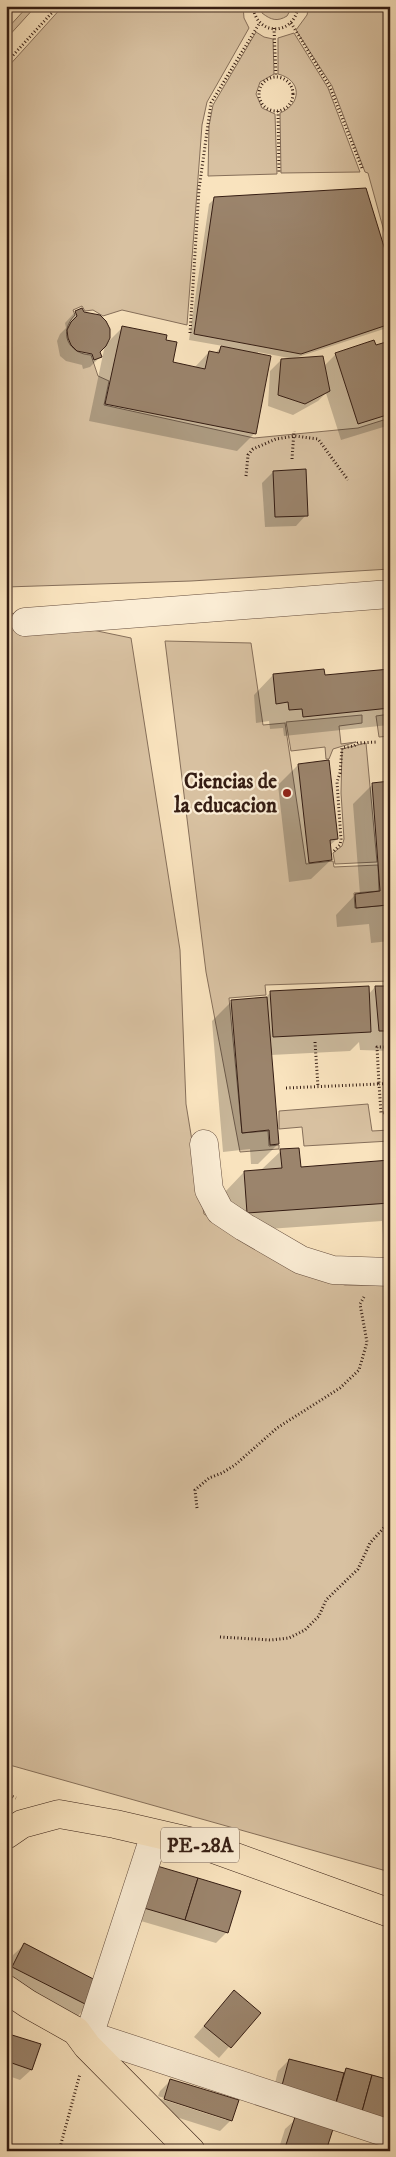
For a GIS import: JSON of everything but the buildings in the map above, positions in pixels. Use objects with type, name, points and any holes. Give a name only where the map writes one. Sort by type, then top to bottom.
[{"type":"highway","name":"PE-28A","points":[[6,1835],[22,1824],[59,1814],[197,1844],[386,1914]]},
{"type":"highway","points":[[6,1989],[84,2037],[191,2151]]},
{"type":"street","points":[[25,622],[390,594]]},
{"type":"street","points":[[204,1144],[209,1190],[220,1211],[301,1260],[333,1270],[383,1272]]},
{"type":"street","points":[[155,1834],[84,2037],[390,2134]]},
{"type":"path","points":[[6,64],[58,6]]},
{"type":"path","points":[[253,6],[255,17],[259,24],[274,28],[284,27],[291,23],[297,16],[298,6]]},
{"type":"path","points":[[291,23],[330,87],[362,168]]},
{"type":"path","points":[[190,333],[199,189],[212,103],[259,24]]},
{"type":"path","points":[[274,28],[276,76]]},
{"type":"path","points":[[276,76],[285,78],[290,82],[294,95],[290,104],[278,111],[264,106],[259,94],[262,84],[266,79],[276,76]]},
{"type":"path","points":[[278,111],[278,172]]},
{"type":"path","points":[[292,459],[294,431]]},
{"type":"path","points":[[246,476],[248,455],[253,449],[276,439],[295,436],[318,439],[348,480]]},
{"type":"path","points":[[334,851],[340,844],[341,839],[337,782],[340,773],[342,748],[354,746],[358,743],[377,742]]},
{"type":"path","points":[[315,1042],[318,1087]]},
{"type":"path","points":[[390,1047],[377,1047],[382,1113],[390,1112]]},
{"type":"path","points":[[286,1088],[390,1083]]},
{"type":"path","points":[[388,1226],[390,1245]]},
{"type":"path","points":[[197,1508],[195,1490],[209,1478],[222,1473],[235,1464],[278,1428],[340,1388],[359,1370],[367,1342],[360,1304],[383,1272]]},
{"type":"path","points":[[220,1637],[271,1640],[289,1638],[305,1630],[319,1616],[326,1600],[358,1569],[370,1544],[390,1521]]},
{"type":"path","points":[[59,2151],[84,2037]]},
{"type":"shaded area","points":[[28,6],[36,6],[6,39],[6,30]]},
{"type":"shaded area","points":[[63,6],[243,6],[244,18],[249,28],[207,102],[202,125],[187,325],[122,310],[103,316],[93,310],[85,311],[82,306],[73,310],[75,315],[67,328],[68,341],[76,351],[91,355],[98,376],[109,381],[104,405],[254,438],[358,428],[390,418],[390,569],[191,581],[6,587],[6,69]]},
{"type":"shaded area","points":[[261,6],[292,7],[287,16],[277,20],[271,19],[262,13]]},
{"type":"shaded area","points":[[309,6],[390,6],[390,253],[368,173],[365,172],[332,86],[296,30],[307,15]]},
{"type":"shaded area","points":[[256,32],[264,37],[273,39],[274,74],[260,82],[256,94],[262,108],[275,114],[277,174],[208,176],[209,126],[213,105]]},
{"type":"shaded area","points":[[294,33],[328,88],[360,172],[281,173],[280,113],[292,104],[296,92],[292,81],[278,74],[278,38]]},
{"type":"shaded area","points":[[6,612],[131,638],[180,950],[186,1104],[204,1214],[303,1274],[345,1285],[390,1285],[390,1872],[6,1764]]},
{"type":"shaded area","points":[[165,641],[251,643],[263,725],[285,723],[306,864],[333,861],[334,867],[378,865],[379,891],[354,893],[355,908],[388,905],[390,981],[265,985],[266,995],[229,998],[242,1133],[268,1131],[269,1146],[279,1145],[279,1149],[240,1152],[206,972]]},
{"type":"shaded area","points":[[390,714],[390,736],[379,737],[376,716]]},
{"type":"shaded area","points":[[362,715],[362,723],[339,726],[341,744],[356,742],[333,749],[329,759],[326,759],[325,747],[291,751],[286,722]]},
{"type":"shaded area","points":[[366,743],[377,862],[335,864],[333,853],[342,846],[344,839],[341,793],[342,749]]},
{"type":"shaded area","points":[[368,1104],[372,1131],[390,1130],[390,1141],[304,1146],[302,1127],[279,1129],[279,1111]]},
{"type":"place","name":"Ciencias de la educacion","points":[[287,793]]}]
